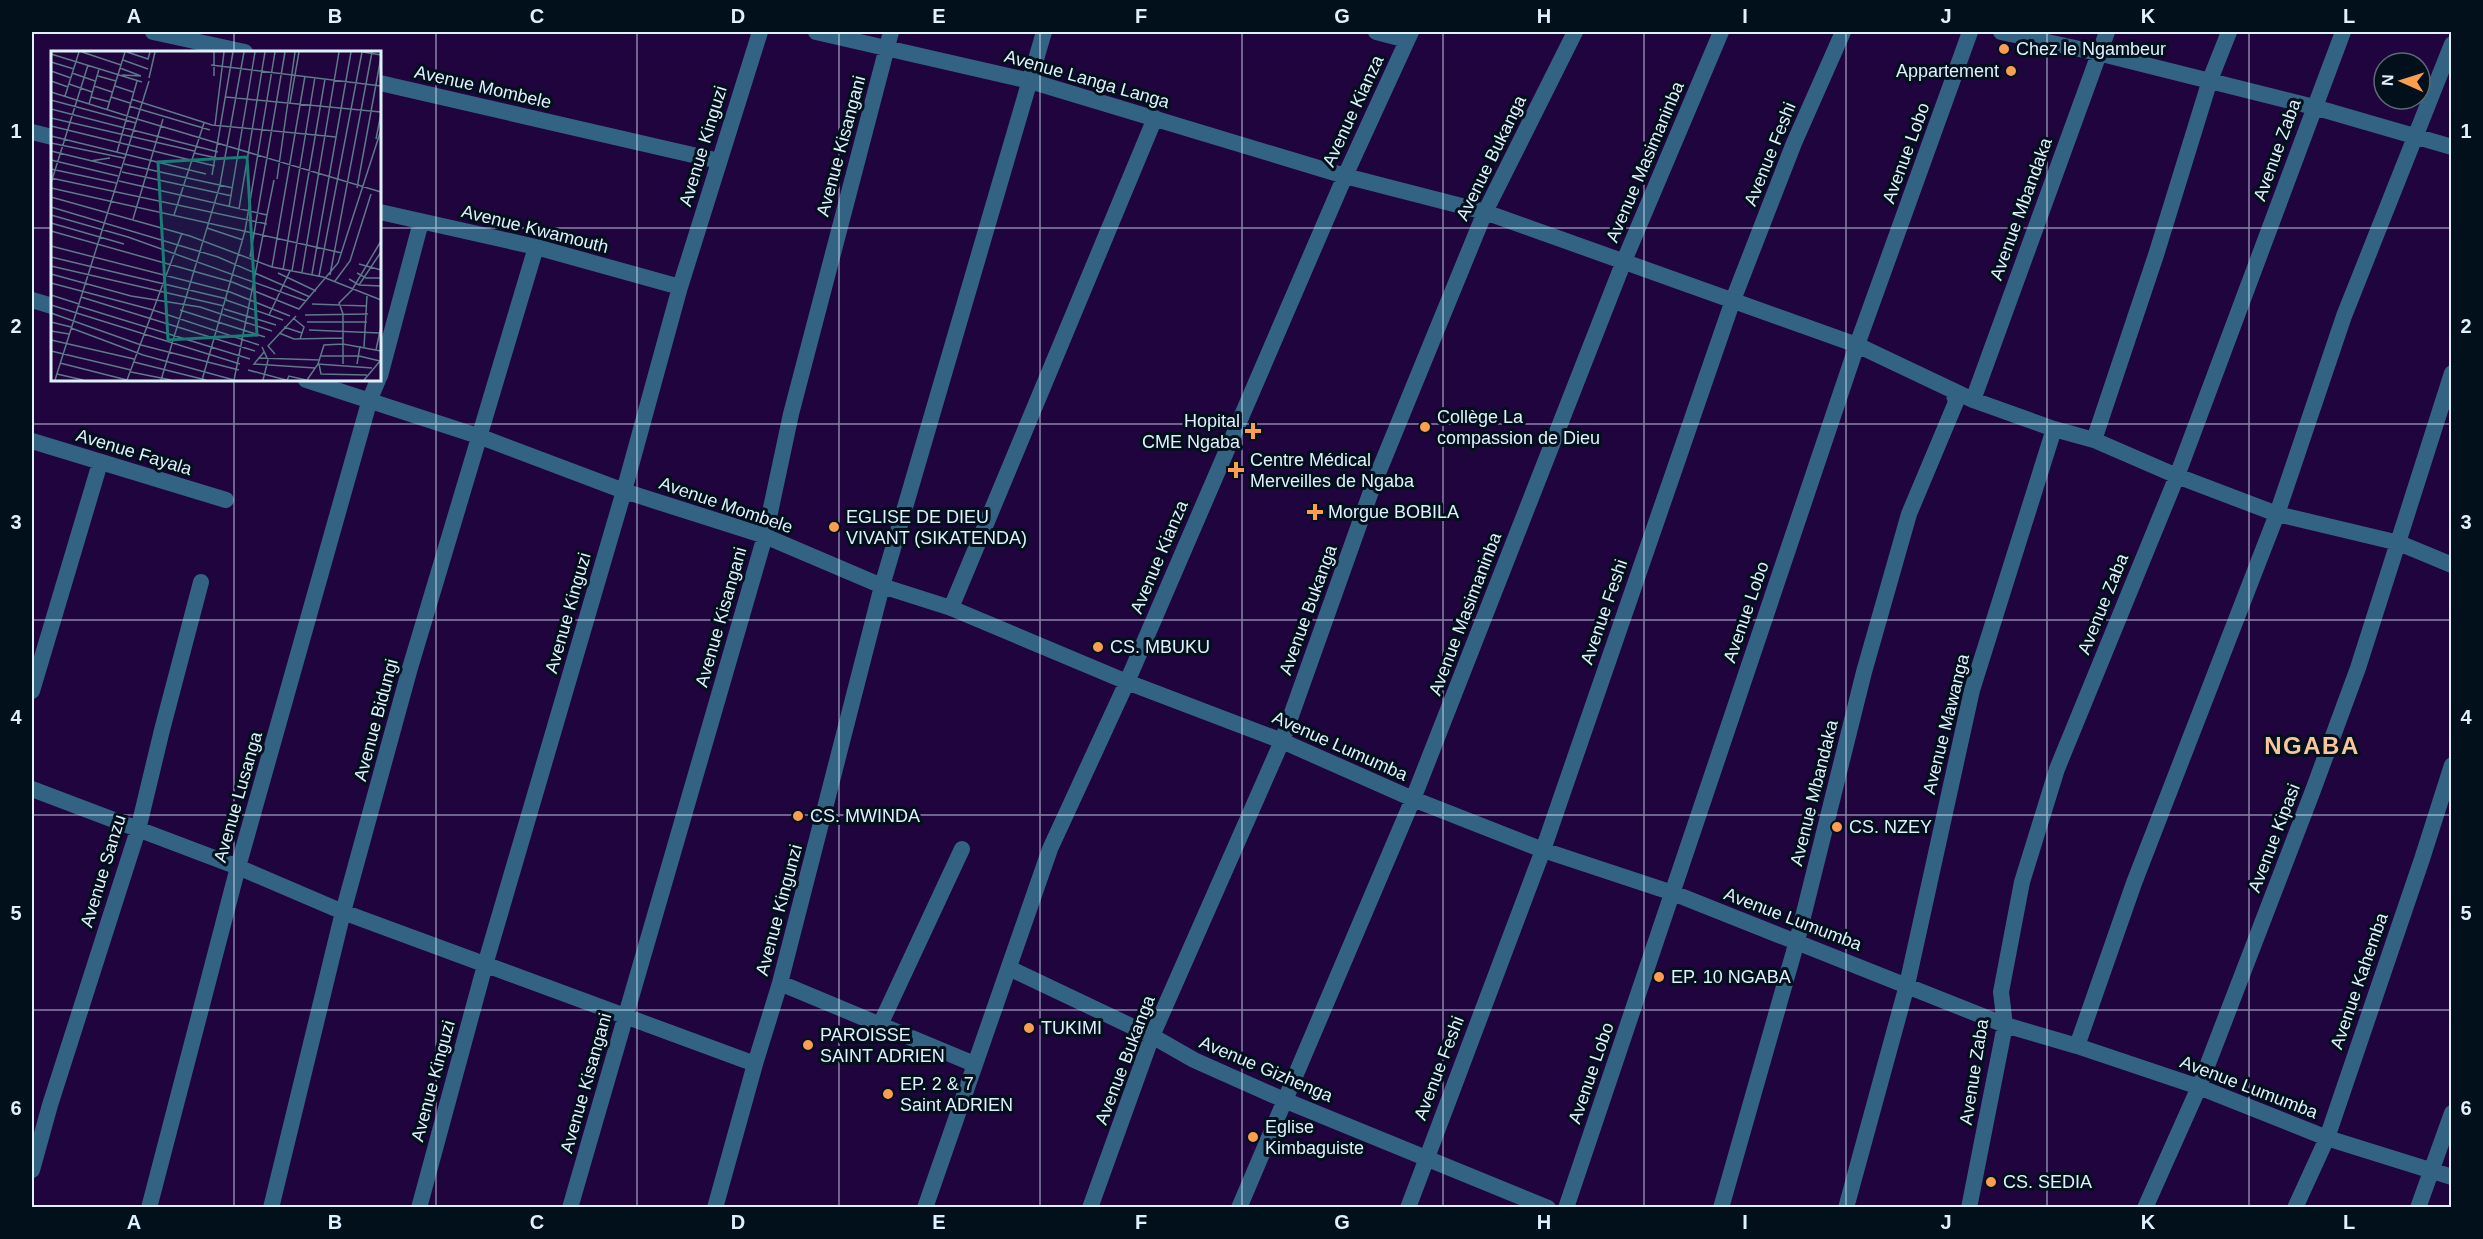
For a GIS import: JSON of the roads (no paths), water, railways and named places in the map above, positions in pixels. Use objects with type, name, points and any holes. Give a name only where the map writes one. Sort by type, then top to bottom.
[{"type":"street","points":[[153,32],[240,51]]},
{"type":"street","name":"Avenue Kinguzi","points":[[419,1208],[485,965],[624,491],[680,286],[760,32]]},
{"type":"street","name":"Avenue Langa Langa","points":[[816,32],[1030,81],[1345,176],[1485,212],[1857,345],[1972,400],[2054,429],[2094,440],[2177,476],[2277,514],[2399,543],[2451,565]]},
{"type":"street","name":"Avenue Kisangani","points":[[570,1208],[765,536],[791,414],[891,32]]},
{"type":"street","name":"Avenue Kingunzi","points":[[715,1208],[780,983],[882,586],[1044,32]]},
{"type":"street","points":[[1376,32],[1409,36]]},
{"type":"street","name":"Avenue Bukanga","points":[[1090,1208],[1152,1036],[1282,741],[1374,483],[1485,212],[1575,32]]},
{"type":"street","name":"Avenue Masimaninba","points":[[1239,1208],[1413,799],[1624,261],[1721,32]]},
{"type":"street","name":"Avenue Feshi","points":[[1408,1208],[1543,850],[1733,300],[1794,144],[1843,32]]},
{"type":"street","name":"Avenue Lobo","points":[[1566,1208],[1857,345],[1970,32]]},
{"type":"street","points":[[2001,32],[2098,53],[2314,107],[2451,147]]},
{"type":"street","name":"Avenue Mbandaka","points":[[1972,400],[2107,32]]},
{"type":"street","points":[[2094,440],[2156,255],[2210,81],[2229,32]]},
{"type":"street","name":"Avenue Zaba","points":[[1969,1208],[2005,1025],[2001,992],[2020,893],[2057,769],[2177,476],[2343,32]]},
{"type":"street","name":"Avenue Kianza","points":[[925,1208],[1050,849],[1126,682],[1345,176],[1409,36]]},
{"type":"street","points":[[2077,1046],[2134,883],[2277,514],[2344,316],[2451,44]]},
{"type":"street","name":"Avenue Mombele","points":[[381,83],[719,161]]},
{"type":"street","points":[[951,608],[1155,118]]},
{"type":"street","points":[[32,132],[51,137]]},
{"type":"street","name":"Avenue Kwamouth","points":[[381,212],[536,247],[680,286]]},
{"type":"street","name":"Avenue Lusanga","points":[[381,371],[422,222]]},
{"type":"street","name":"Avenue Bidungi","points":[[271,1208],[343,912],[410,668],[536,247]]},
{"type":"street","points":[[32,300],[51,306]]},
{"type":"street","name":"Avenue Kipasi","points":[[2145,1208],[2199,1087],[2358,668],[2451,372]]},
{"type":"street","name":"Avenue Mombele","points":[[309,381],[481,437],[624,491],[765,536],[882,586],[951,608],[1126,682]]},
{"type":"street","name":"Avenue Lusanga","points":[[149,1208],[238,867],[370,399],[378,381]]},
{"type":"street","name":"Avenue Mbandaka","points":[[1721,1208],[1797,941],[1864,672],[1909,514],[1956,402],[1953,392]]},
{"type":"street","name":"Avenue Mawanga","points":[[1846,1208],[1907,985],[1972,690],[2054,429]]},
{"type":"street","name":"Avenue Fayala","points":[[32,441],[100,464],[226,500]]},
{"type":"street","points":[[32,691],[100,464]]},
{"type":"street","name":"Avenue Sanzu","points":[[32,1170],[50,1105],[138,830],[201,582]]},
{"type":"street","name":"Avenue Lumumba","points":[[1126,682],[1282,741],[1413,799],[1543,850],[1673,893],[2005,1025],[2077,1046],[2199,1087],[2326,1138],[2451,1178]]},
{"type":"street","name":"Avenue Kahemba","points":[[2295,1208],[2326,1138],[2422,859],[2451,765]]},
{"type":"street","points":[[32,789],[238,867],[343,912],[755,1064]]},
{"type":"street","points":[[880,1025],[962,849]]},
{"type":"street","name":"Avenue Gizhenga","points":[[1009,968],[1152,1036],[1194,1060],[1284,1100],[1548,1208]]},
{"type":"street","points":[[780,983],[974,1064]]},
{"type":"street","points":[[2418,1208],[2451,1113]]},
{"type":"place","name":"Chez le Ngambeur","points":[[2004,49]]},
{"type":"place","name":"Appartement","points":[[2011,71]]},
{"type":"place","name":"Collège La compassion de Dieu","points":[[1425,427]]},
{"type":"place","name":"Hopital CME Ngaba","points":[[1253,431]]},
{"type":"place","name":"Centre Médical Merveilles de Ngaba","points":[[1236,470]]},
{"type":"place","name":"Morgue BOBILA","points":[[1315,512]]},
{"type":"place","name":"EGLISE DE DIEU VIVANT (SIKATENDA)","points":[[834,527]]},
{"type":"place","name":"CS. MBUKU","points":[[1098,647]]},
{"type":"place","name":"CS. MWINDA","points":[[798,816]]},
{"type":"place","name":"CS. NZEY","points":[[1837,827]]},
{"type":"place","name":"EP. 10 NGABA","points":[[1659,977]]},
{"type":"place","name":"TUKIMI","points":[[1029,1028]]},
{"type":"place","name":"PAROISSE SAINT ADRIEN","points":[[808,1045]]},
{"type":"place","name":"EP. 2 & 7 Saint ADRIEN","points":[[888,1094]]},
{"type":"place","name":"Eglise Kimbaguiste","points":[[1253,1137]]},
{"type":"place","name":"CS. SEDIA","points":[[1991,1182]]},
{"type":"district","name":"NGABA","points":[[2312,746]]}]
